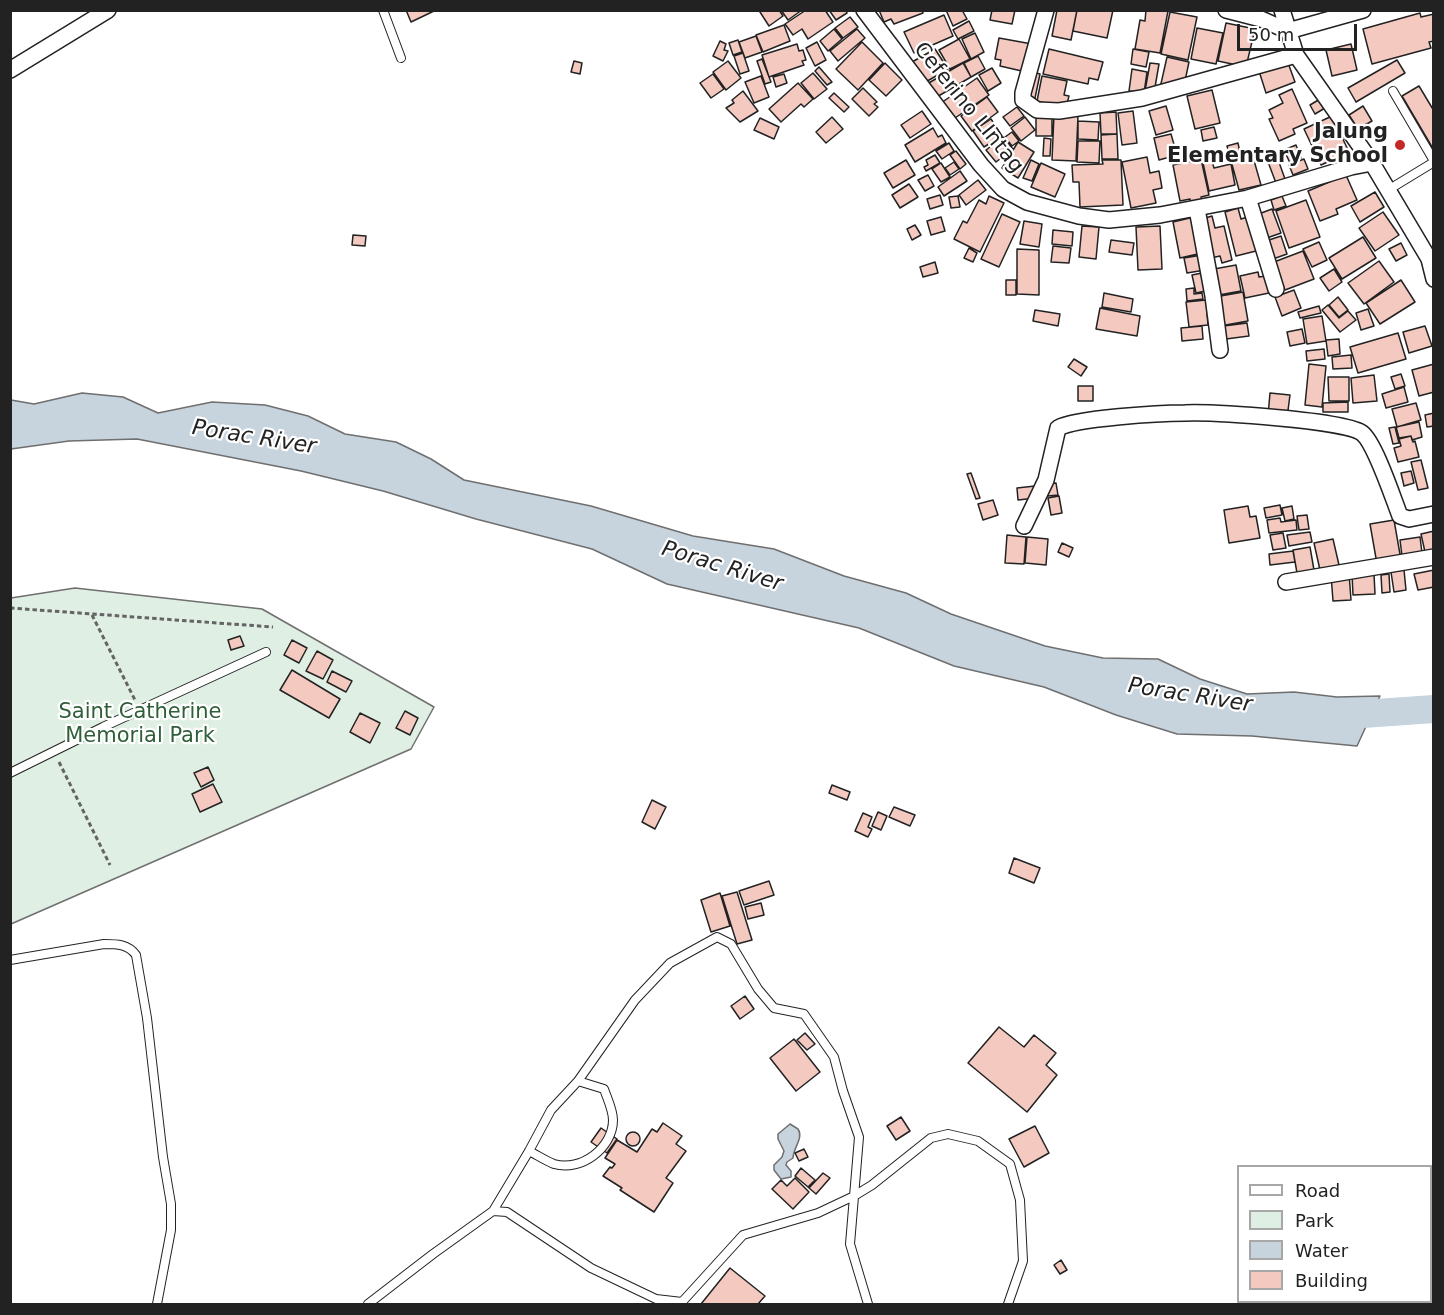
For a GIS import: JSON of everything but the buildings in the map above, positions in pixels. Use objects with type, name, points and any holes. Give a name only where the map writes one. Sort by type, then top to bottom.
[{"type":"street","points":[[10,70],[108,10]]},
{"type":"street","name":"Ceferino LIntag","points":[[864,10],[981,165],[1003,189],[1027,202],[1079,216],[1109,220],[1160,215],[1248,198],[1351,167],[1372,163]]},
{"type":"street","points":[[1046,10],[1023,93],[1023,100],[1037,110],[1059,111],[1142,98],[1296,55]]},
{"type":"street","points":[[1226,10],[1261,19],[1288,31],[1363,10]]},
{"type":"street","points":[[1282,10],[1296,55],[1372,163],[1432,261],[1434,279]]},
{"type":"street","points":[[1248,198],[1275,289]]},
{"type":"street","points":[[1197,209],[1220,350]]},
{"type":"street","points":[[1024,526],[1046,480],[1058,428],[1065,424],[1090,421],[1186,413],[1304,420],[1355,429],[1369,440],[1400,516],[1409,519],[1434,514]]},
{"type":"street","points":[[1286,582],[1434,557]]},
{"type":"lane","points":[[383,10],[401,58]]},
{"type":"lane","points":[[1388,190],[1434,162],[1393,91]]},
{"type":"lane","points":[[10,772],[266,652]]},
{"type":"lane","points":[[368,1305],[493,1211],[551,1110],[578,1081],[635,1000],[670,963],[717,937],[731,944],[758,989],[774,1008],[804,1014],[834,1057],[859,1137],[850,1244],[868,1305]]},
{"type":"lane","points":[[10,960],[104,944],[116,944],[130,948],[136,955],[147,1018],[163,1157],[171,1204],[171,1230],[157,1305]]},
{"type":"lane","points":[[529,1151],[556,1164],[580,1163],[597,1155],[609,1135],[613,1120],[609,1103],[604,1089],[578,1081]]},
{"type":"lane","points":[[493,1211],[507,1212],[591,1268],[656,1299],[682,1303],[743,1234],[818,1213],[854,1197],[932,1138],[948,1134],[978,1141],[1010,1164],[1020,1200],[1023,1261],[1008,1305]]},
{"type":"path","points":[[10,608],[273,627]]},
{"type":"path","points":[[91,614],[140,710]]},
{"type":"path","points":[[53,752],[110,865]]},
{"type":"green space","name":"Saint Catherine Memorial Park","points":[[75,588],[262,609],[434,707],[411,749],[11,924],[11,598]]},
{"type":"water","points":[[82,393],[123,397],[158,413],[212,402],[265,405],[308,416],[345,434],[396,442],[431,459],[464,480],[591,506],[693,536],[774,549],[844,576],[906,593],[951,614],[1045,646],[1103,658],[1158,659],[1200,679],[1247,694],[1294,692],[1337,697],[1380,696],[1357,746],[1252,736],[1177,734],[1116,715],[1044,687],[954,666],[859,628],[667,584],[592,549],[476,519],[383,491],[301,471],[137,439],[69,441],[11,449],[11,400],[34,404]]},
{"type":"water","points":[[790,1124],[798,1129],[800,1136],[793,1158],[786,1165],[791,1171],[791,1177],[781,1179],[774,1170],[774,1165],[782,1157],[784,1151],[778,1134]]},
{"type":"waterway","name":"Porac River","points":[[1334,716],[1434,709]]},
{"type":"place","name":"Jalung Elementary School","points":[[1400,145]]}]
